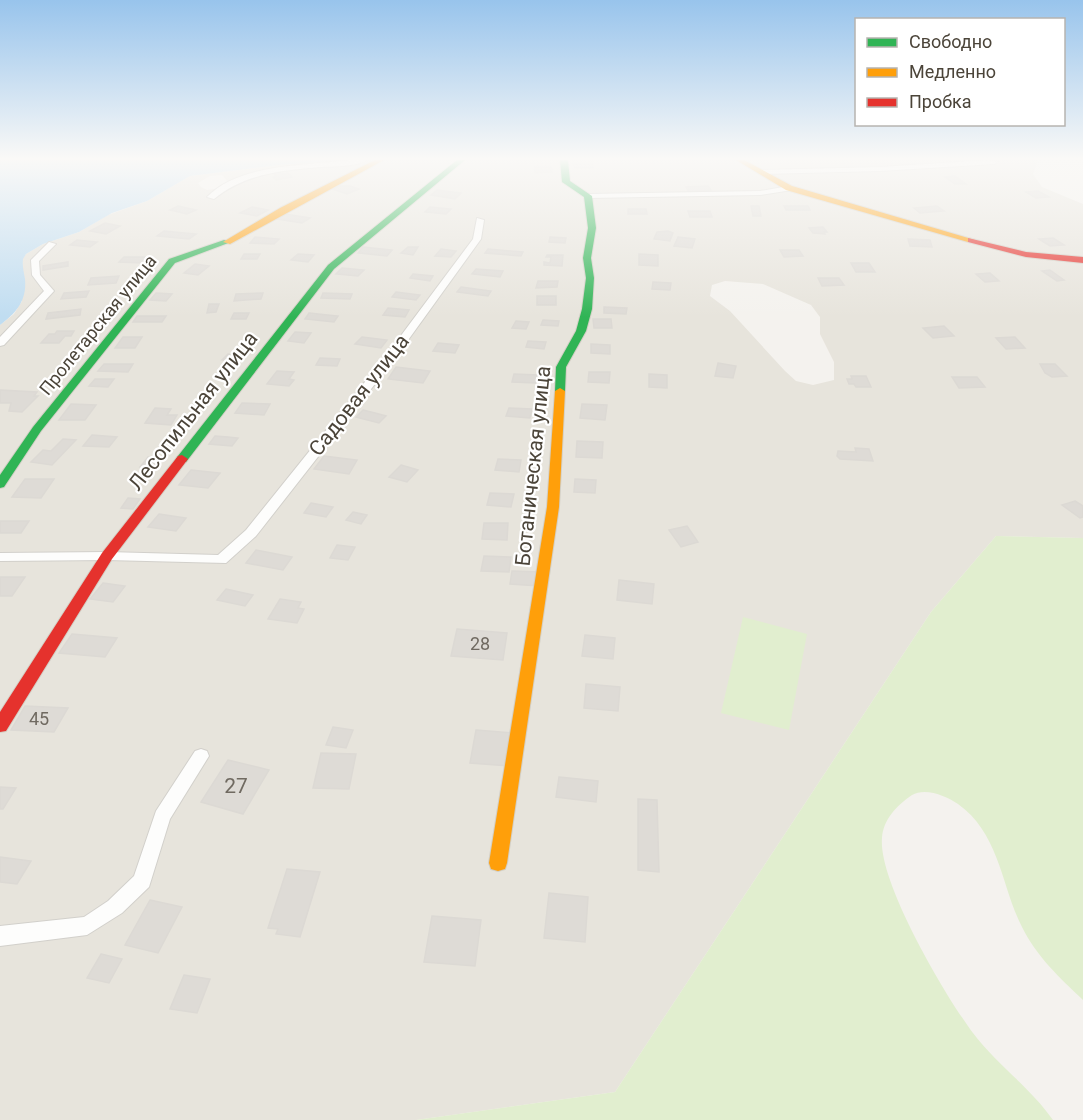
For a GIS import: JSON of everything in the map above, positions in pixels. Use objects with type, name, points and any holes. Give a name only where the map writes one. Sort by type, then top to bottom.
[{"type":"street","name":"Пролетарская улица","points":[[0,484],[37,429],[172,261],[236,239],[279,212]]},
{"type":"street","name":"Лесопильная улица","points":[[0,726],[107,556],[331,267],[396,212]]},
{"type":"street","name":"Ботаническая улица","points":[[498,864],[552,507],[561,367],[581,331],[587,309],[590,278],[587,258],[592,228],[590,212]]},
{"type":"street","points":[[869,212],[953,234],[993,248],[1038,258],[1083,260]]},
{"type":"street","name":"Садовая улица","points":[[107,556],[222,560],[251,533],[389,359],[477,239],[480,220]]},
{"type":"street","points":[[0,343],[49,291],[36,275],[34,260],[52,244]]},
{"type":"street","points":[[0,557],[107,556]]},
{"type":"street","points":[[0,936],[87,926],[116,907],[142,881],[162,816],[201,756]]},
{"type":"shaded area","points":[[116,212],[1083,212],[1083,538],[996,536],[931,612],[615,1092],[416,1120],[0,1120],[0,325],[14,314],[22,301],[22,259],[26,254],[43,244],[79,232]],"holes":[[[725,281],[763,284],[811,305],[820,317],[820,334],[834,362],[834,380],[813,385],[796,381],[730,311],[710,296],[712,285]]]},
{"type":"green space","points":[[996,536],[1083,538],[1083,1000],[1034,948],[1015,911],[991,845],[972,816],[958,804],[929,792],[912,795],[896,808],[885,825],[882,838],[884,858],[902,910],[947,994],[982,1045],[1034,1097],[1053,1120],[416,1120],[615,1092],[931,612]]},
{"type":"green space","points":[[743,617],[807,634],[789,730],[721,713]]},
{"type":"water","points":[[0,212],[114,212],[79,232],[43,244],[26,254],[23,259],[25,287],[22,300],[11,316],[0,325]]},
{"type":"building","points":[[241,212],[264,212],[257,216]]},
{"type":"building","points":[[647,212],[647,214],[628,214]]},
{"type":"building","points":[[688,212],[710,212],[712,217],[690,217]]},
{"type":"building","points":[[752,212],[760,212],[761,216],[753,216]]},
{"type":"building","points":[[285,214],[310,218],[302,223],[277,219]]},
{"type":"building","points":[[105,223],[120,226],[106,234],[90,231]]},
{"type":"building","points":[[823,227],[827,232],[824,232],[825,234],[813,233],[809,228]]},
{"type":"building","points":[[164,231],[196,234],[189,239],[157,236]]},
{"type":"building","points":[[657,232],[673,233],[670,241],[654,239]]},
{"type":"building","points":[[255,237],[279,239],[274,244],[250,243]]},
{"type":"building","points":[[550,237],[566,238],[565,243],[549,242]]},
{"type":"building","points":[[678,237],[695,239],[692,248],[674,246]]},
{"type":"building","points":[[1053,238],[1064,245],[1050,246],[1039,239]]},
{"type":"building","points":[[908,239],[930,240],[932,247],[910,246]]},
{"type":"building","points":[[77,240],[97,242],[90,247],[70,245]]},
{"type":"building","points":[[363,247],[392,250],[387,256],[358,253]]},
{"type":"building","points":[[408,247],[418,247],[413,255],[401,253]]},
{"type":"building","points":[[441,249],[456,251],[451,257],[435,256]]},
{"type":"building","points":[[488,249],[523,252],[521,256],[485,253]]},
{"type":"building","points":[[780,250],[799,250],[803,256],[784,257]]},
{"type":"building","points":[[244,254],[260,254],[257,259],[241,259]]},
{"type":"building","points":[[298,254],[314,255],[308,262],[291,260]]},
{"type":"building","points":[[639,254],[658,255],[658,266],[639,265]]},
{"type":"building","points":[[547,255],[563,255],[562,266],[544,265],[544,262],[550,263],[551,257],[546,257]]},
{"type":"building","points":[[124,257],[147,257],[143,263],[119,262]]},
{"type":"building","points":[[68,262],[68,266],[43,270],[43,266]]},
{"type":"building","points":[[851,263],[869,263],[875,272],[856,272]]},
{"type":"building","points":[[195,264],[209,266],[198,275],[184,273]]},
{"type":"building","points":[[342,268],[364,270],[358,276],[336,274]]},
{"type":"building","points":[[476,269],[503,271],[500,277],[472,274]]},
{"type":"building","points":[[1050,270],[1064,280],[1057,281],[1042,271]]},
{"type":"building","points":[[990,273],[999,281],[985,282],[976,274]]},
{"type":"building","points":[[413,274],[433,276],[430,281],[410,278]]},
{"type":"building","points":[[119,276],[116,283],[88,285],[91,278]]},
{"type":"building","points":[[818,278],[839,278],[844,285],[822,286]]},
{"type":"building","points":[[538,281],[558,281],[557,287],[536,288]]},
{"type":"building","points":[[653,282],[671,283],[670,290],[652,289]]},
{"type":"building","points":[[461,287],[491,291],[488,296],[457,292]]},
{"type":"building","points":[[89,291],[86,297],[61,299],[64,293]]},
{"type":"building","points":[[396,292],[420,295],[416,300],[392,297]]},
{"type":"building","points":[[156,293],[172,294],[166,301],[150,300]]},
{"type":"building","points":[[263,293],[261,299],[234,301],[236,294]]},
{"type":"building","points":[[323,293],[352,294],[350,299],[321,298]]},
{"type":"building","points":[[537,296],[556,296],[556,305],[537,305]]},
{"type":"building","points":[[209,304],[219,304],[216,312],[207,313]]},
{"type":"building","points":[[604,307],[627,308],[626,314],[604,313]]},
{"type":"building","points":[[388,308],[409,310],[405,317],[383,315]]},
{"type":"building","points":[[81,309],[80,315],[46,319],[48,313]]},
{"type":"building","points":[[234,313],[249,313],[246,319],[231,319]]},
{"type":"building","points":[[309,313],[338,316],[334,322],[305,319]]},
{"type":"building","points":[[137,316],[166,316],[162,322],[133,322]]},
{"type":"building","points":[[593,319],[611,319],[612,328],[594,328]]},
{"type":"building","points":[[543,320],[559,321],[558,326],[541,325]]},
{"type":"building","points":[[516,321],[529,322],[526,329],[512,328]]},
{"type":"building","points":[[944,326],[954,336],[933,338],[923,328]]},
{"type":"building","points":[[57,331],[74,331],[71,336],[65,336],[59,343],[41,343],[49,334],[55,334]]},
{"type":"building","points":[[295,332],[311,333],[304,343],[288,341]]},
{"type":"building","points":[[123,337],[142,337],[135,348],[115,348]]},
{"type":"building","points":[[362,337],[387,340],[381,348],[355,344]]},
{"type":"building","points":[[1015,337],[1025,348],[1006,349],[996,338]]},
{"type":"building","points":[[528,341],[546,342],[544,349],[526,347]]},
{"type":"building","points":[[438,343],[459,345],[455,353],[433,351]]},
{"type":"building","points":[[591,344],[610,345],[610,354],[591,353]]},
{"type":"building","points":[[228,354],[246,356],[240,362],[222,360]]},
{"type":"building","points":[[320,358],[340,359],[337,366],[316,365]]},
{"type":"building","points":[[718,363],[736,366],[733,378],[715,376]]},
{"type":"building","points":[[104,364],[133,364],[128,372],[98,371]]},
{"type":"building","points":[[1040,364],[1055,364],[1067,376],[1052,377],[1045,373]]},
{"type":"building","points":[[396,367],[430,371],[423,383],[388,379]]},
{"type":"building","points":[[277,371],[294,372],[289,379],[294,380],[289,386],[267,384]]},
{"type":"building","points":[[589,372],[610,372],[609,383],[588,382]]},
{"type":"building","points":[[514,374],[538,375],[536,383],[512,382]]},
{"type":"building","points":[[649,374],[667,375],[667,388],[649,387]]},
{"type":"building","points":[[851,376],[866,376],[871,387],[856,387],[854,384],[849,384],[847,379],[852,379]]},
{"type":"building","points":[[952,377],[977,377],[985,387],[959,388]]},
{"type":"building","points":[[95,379],[114,379],[108,387],[89,386]]},
{"type":"building","points":[[0,390],[37,392],[34,396],[38,396],[22,412],[9,411],[11,403],[0,403]]},
{"type":"building","points":[[242,403],[270,404],[264,415],[235,413]]},
{"type":"building","points":[[71,404],[96,405],[85,420],[59,420]]},
{"type":"building","points":[[582,404],[607,405],[605,420],[580,418]]},
{"type":"building","points":[[155,408],[171,409],[167,415],[177,415],[171,425],[145,423]]},
{"type":"building","points":[[509,408],[532,409],[530,418],[506,416]]},
{"type":"building","points":[[363,410],[386,416],[379,423],[356,417]]},
{"type":"building","points":[[92,435],[117,437],[109,447],[83,446]]},
{"type":"building","points":[[215,436],[238,438],[232,446],[209,444]]},
{"type":"building","points":[[63,439],[76,440],[52,465],[31,462],[43,450],[51,451]]},
{"type":"building","points":[[577,441],[603,442],[602,458],[576,457]]},
{"type":"building","points":[[855,448],[869,449],[873,461],[840,459],[837,456],[838,451],[856,452]]},
{"type":"building","points":[[324,456],[357,460],[349,474],[314,469]]},
{"type":"building","points":[[148,457],[163,459],[154,469],[140,467]]},
{"type":"building","points":[[498,459],[521,460],[519,472],[495,470]]},
{"type":"building","points":[[401,465],[418,470],[407,482],[389,477]]},
{"type":"building","points":[[191,470],[220,473],[208,488],[179,485]]},
{"type":"building","points":[[25,479],[54,479],[41,498],[12,497]]},
{"type":"building","points":[[575,479],[596,480],[595,493],[574,492]]},
{"type":"building","points":[[490,493],[514,494],[511,507],[487,505]]},
{"type":"building","points":[[128,498],[140,499],[133,509],[121,508]]},
{"type":"building","points":[[1075,501],[1083,506],[1083,517],[1080,518],[1062,505]]},
{"type":"building","points":[[311,503],[333,507],[326,517],[304,513]]},
{"type":"building","points":[[353,512],[367,515],[361,524],[346,520]]},
{"type":"building","points":[[159,514],[186,518],[176,531],[148,527]]},
{"type":"building","points":[[0,521],[29,521],[21,533],[0,533]]},
{"type":"building","points":[[484,523],[508,523],[507,540],[482,539]]},
{"type":"building","points":[[687,526],[698,542],[681,547],[669,530]]},
{"type":"building","points":[[337,545],[355,547],[348,560],[330,558]]},
{"type":"building","points":[[256,550],[292,557],[283,570],[246,563]]},
{"type":"building","points":[[484,556],[511,557],[509,572],[481,571]]},
{"type":"building","points":[[512,571],[541,572],[539,586],[510,584]]},
{"type":"building","points":[[0,577],[25,577],[12,596],[0,596]]},
{"type":"building","points":[[619,580],[654,584],[652,604],[617,600]]},
{"type":"building","points":[[103,583],[125,586],[113,602],[90,599]]},
{"type":"building","points":[[226,589],[253,595],[245,606],[217,600]]},
{"type":"building","points":[[280,599],[301,602],[298,608],[304,609],[297,623],[268,619]]},
{"type":"building","points":[[457,629],[507,633],[503,660],[451,656]]},
{"type":"building","points":[[72,634],[117,638],[105,657],[59,653]]},
{"type":"building","points":[[585,635],[615,638],[613,659],[582,656]]},
{"type":"building","points":[[586,684],[620,687],[618,711],[584,708]]},
{"type":"building","points":[[25,706],[68,708],[54,732],[11,730]]},
{"type":"building","points":[[333,727],[353,730],[346,748],[326,745]]},
{"type":"building","points":[[476,730],[514,733],[509,766],[470,763]]},
{"type":"building","points":[[321,753],[356,754],[349,789],[313,788]]},
{"type":"building","points":[[228,760],[269,770],[243,814],[201,802]]},
{"type":"building","points":[[559,777],[598,781],[596,802],[556,797]]},
{"type":"building","points":[[0,787],[16,788],[3,809],[0,809]]},
{"type":"building","points":[[638,799],[657,800],[659,872],[638,870]]},
{"type":"building","points":[[0,857],[31,861],[17,884],[0,882]]},
{"type":"building","points":[[287,869],[320,872],[300,937],[276,934],[278,929],[268,928]]},
{"type":"building","points":[[549,893],[588,897],[585,942],[544,938]]},
{"type":"building","points":[[150,900],[182,907],[158,953],[125,945]]},
{"type":"building","points":[[432,916],[481,920],[475,966],[424,962]]},
{"type":"building","points":[[101,954],[122,959],[109,983],[87,978]]},
{"type":"building","points":[[184,975],[210,979],[197,1013],[170,1009]]},
{"type":"traffic: fast","points":[[182,459],[331,267],[398,212]]},
{"type":"traffic: fast","points":[[560,391],[561,367],[581,331],[587,309],[590,278],[587,258],[592,228],[590,212]]},
{"type":"traffic: fast","points":[[0,484],[37,429],[172,261],[227,242]]},
{"type":"traffic: slow","points":[[227,242],[279,212]]},
{"type":"traffic: slow","points":[[874,212],[971,240]]},
{"type":"traffic: slow","points":[[498,863],[553,507],[560,391]]},
{"type":"traffic: jam","points":[[971,240],[1026,254],[1083,260]]},
{"type":"traffic: jam","points":[[0,726],[107,556],[182,459]]}]
